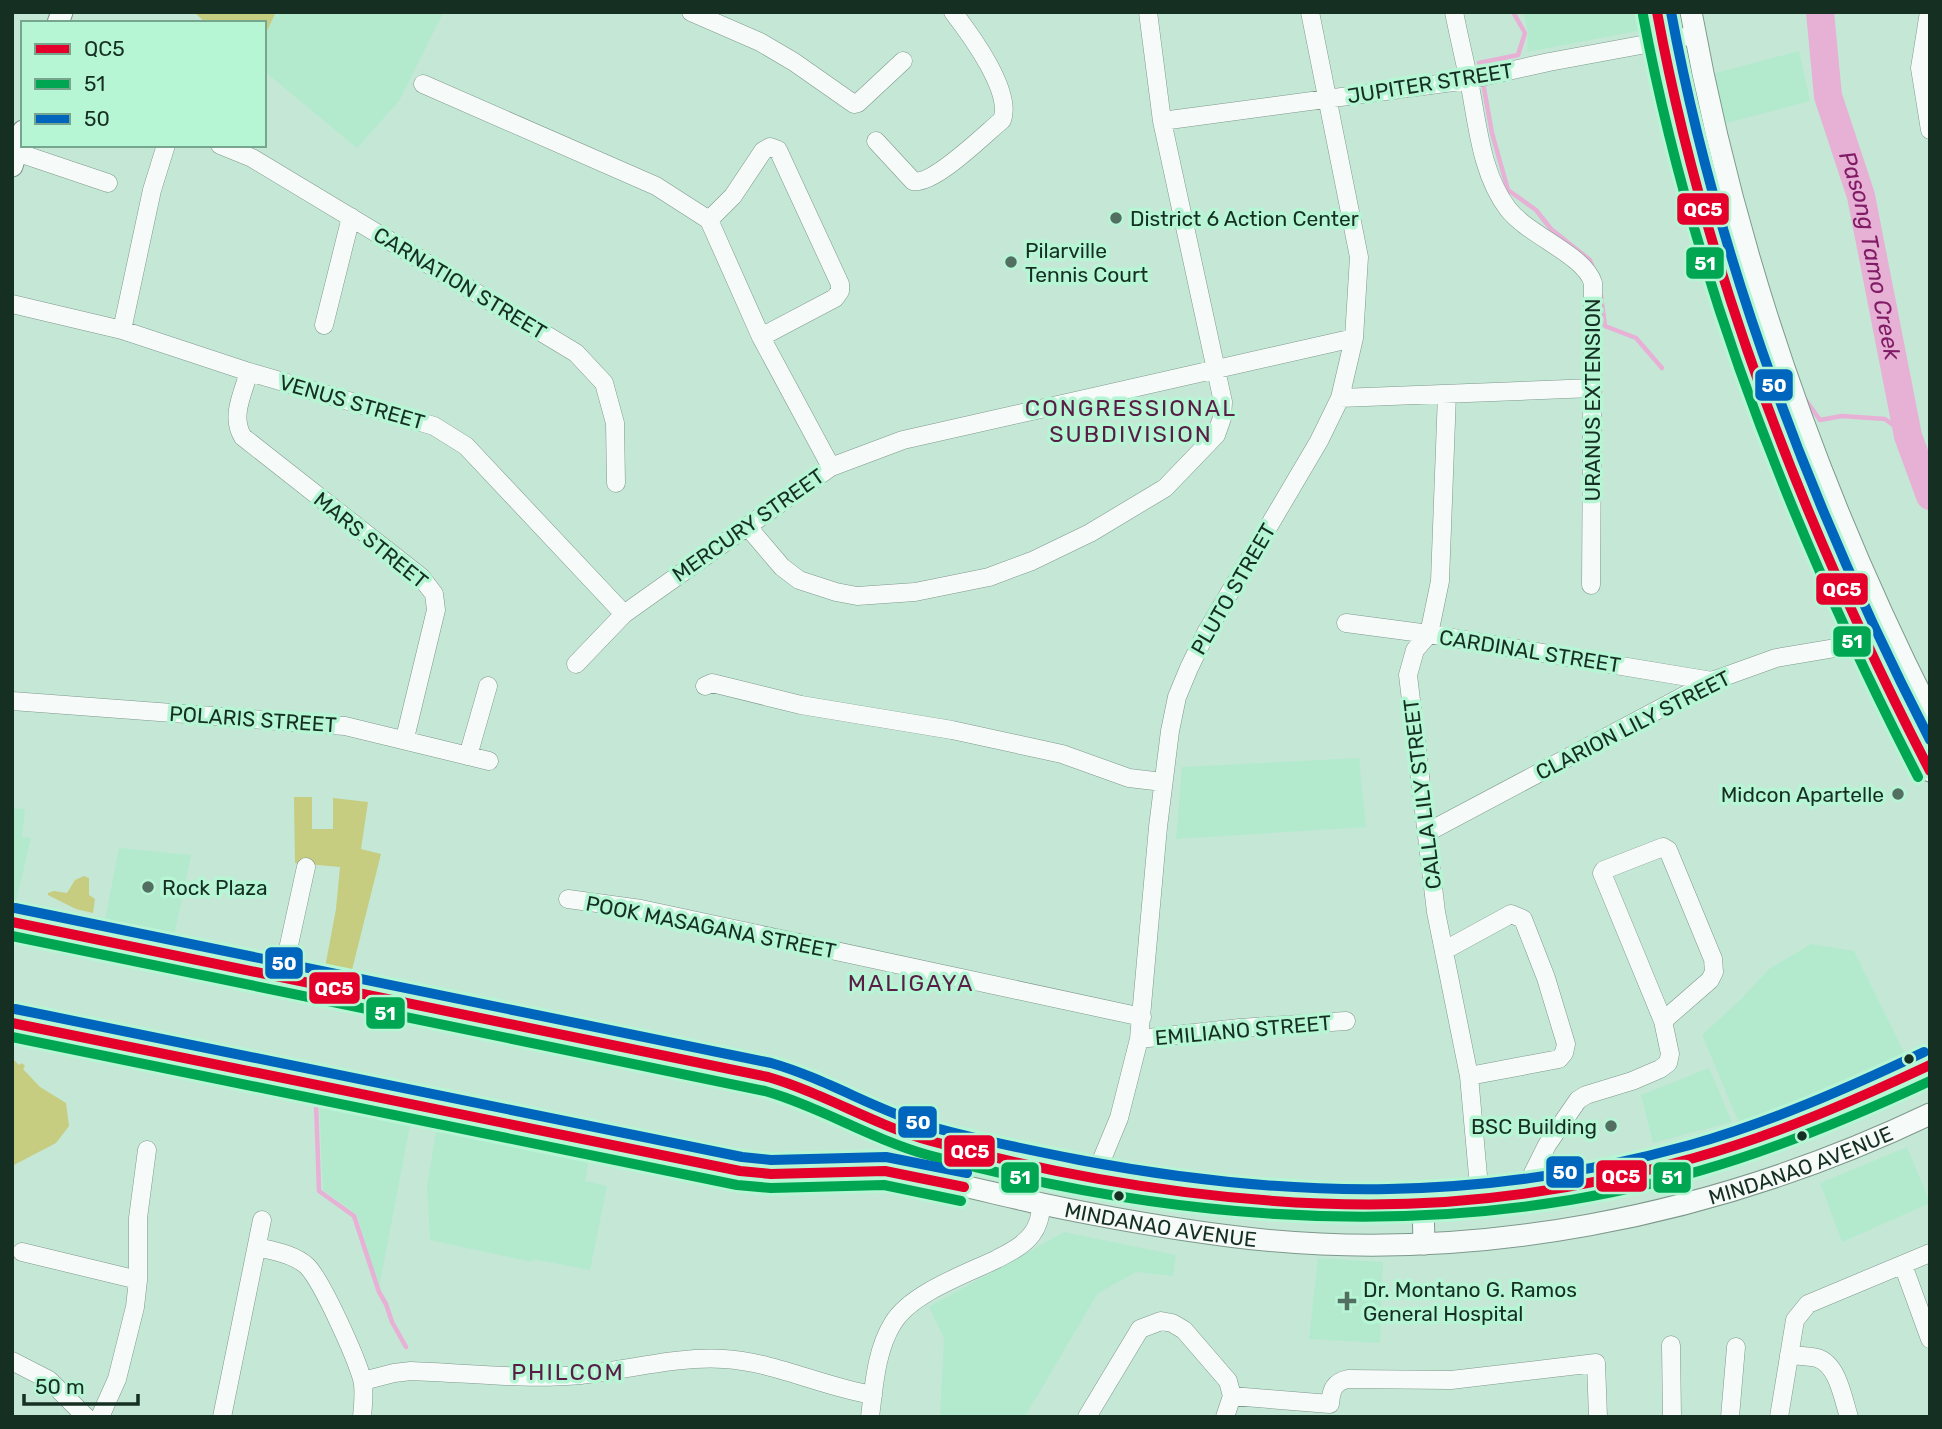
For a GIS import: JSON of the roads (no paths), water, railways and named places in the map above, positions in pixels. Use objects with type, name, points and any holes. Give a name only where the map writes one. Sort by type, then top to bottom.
[{"type":"main road","points":[[1657,12],[1702,205],[1761,387],[1813,526],[1865,643],[1930,771]]},
{"type":"main road","points":[[1691,12],[1731,197],[1783,368],[1816,458],[1890,633],[1930,712]]},
{"type":"main road","points":[[14,159],[21,137]]},
{"type":"main road","name":"MINDANAO AVENUE","points":[[12,922],[768,1077],[788,1082],[914,1136],[1096,1176],[1186,1192],[1278,1202],[1423,1203],[1523,1193],[1612,1178],[1727,1148],[1829,1112],[1930,1065]]},
{"type":"main road","name":"MINDANAO AVENUE","points":[[12,1023],[740,1171],[771,1174],[885,1171],[1135,1222],[1327,1246],[1424,1244],[1514,1236],[1655,1212],[1792,1172],[1846,1152],[1930,1114]]},
{"type":"main road","points":[[1423,1203],[1424,1244]]},
{"type":"street","points":[[691,12],[760,42],[854,104],[903,61]]},
{"type":"street","points":[[876,141],[913,181],[919,182],[937,174],[1002,120],[1004,108],[989,62],[953,12]]},
{"type":"street","points":[[747,526],[782,567],[799,580],[857,596],[915,592],[989,577],[1032,561],[1090,533],[1165,488],[1216,435],[1222,418],[1223,402],[1162,121],[1148,12]]},
{"type":"street","name":"PLUTO STREET","points":[[1096,1176],[1119,1118],[1139,1039],[1163,782],[1177,697],[1207,631],[1319,441],[1340,398],[1354,338],[1359,257],[1310,12]]},
{"type":"street","name":"URANUS EXTENSION","points":[[1454,12],[1482,151],[1493,183],[1509,210],[1546,242],[1577,261],[1591,277],[1591,585]]},
{"type":"street","points":[[1929,12],[1920,68],[1930,130]]},
{"type":"street","name":"JUPITER STREET","points":[[1162,121],[1468,80],[1695,35]]},
{"type":"street","points":[[423,84],[656,186],[709,220],[761,337],[831,467]]},
{"type":"street","points":[[122,330],[165,147]]},
{"type":"street","name":"CARNATION STREET","points":[[225,147],[252,158],[576,353],[604,383],[615,424],[616,483]]},
{"type":"street","points":[[709,220],[733,196],[762,151],[770,147],[778,150],[840,284],[840,291],[835,298],[761,337]]},
{"type":"street","points":[[14,159],[108,183]]},
{"type":"street","points":[[324,325],[351,217]]},
{"type":"street","name":"VENUS STREET","points":[[12,303],[122,330],[249,372],[434,426],[466,446],[624,614]]},
{"type":"street","name":"MERCURY STREET","points":[[576,664],[624,614],[831,467],[903,440],[1354,338]]},
{"type":"street","name":"MARS STREET","points":[[249,372],[237,414],[237,425],[243,437],[421,577],[434,594],[436,610],[405,738]]},
{"type":"street","points":[[1340,398],[1593,388]]},
{"type":"street","name":"CALLA LILY STREET","points":[[1447,394],[1440,581],[1429,634],[1415,650],[1408,675],[1436,912],[1469,1076],[1480,1198]]},
{"type":"street","name":"CARDINAL STREET","points":[[1346,623],[1429,634],[1712,681]]},
{"type":"street","name":"CLARION LILY STREET","points":[[1426,833],[1712,681],[1776,658],[1865,643],[1890,633]]},
{"type":"street","points":[[705,686],[712,683],[802,705],[951,730],[1062,754],[1129,778],[1163,782]]},
{"type":"street","points":[[468,755],[488,686]]},
{"type":"street","name":"POLARIS STREET","points":[[12,701],[345,726],[405,738],[489,761]]},
{"type":"street","points":[[1523,1193],[1548,1145],[1578,1100],[1632,1081],[1668,1063],[1670,1054],[1663,1021],[1602,873],[1663,847],[1668,850],[1713,959],[1714,972],[1710,980],[1663,1021]]},
{"type":"street","points":[[282,977],[306,867]]},
{"type":"street","name":"POOK MASAGANA STREET","points":[[568,899],[641,909],[1142,1017]]},
{"type":"street","points":[[1445,950],[1511,915],[1522,919],[1546,978],[1566,1044],[1559,1059],[1469,1076]]},
{"type":"street","name":"EMILIANO STREET","points":[[1139,1039],[1240,1028],[1346,1021]]},
{"type":"street","points":[[100,1417],[117,1379],[135,1307],[138,1218],[147,1150]]},
{"type":"street","points":[[870,1417],[884,1341],[894,1321],[907,1306],[923,1296],[1017,1248],[1033,1233],[1039,1222],[1042,1204]]},
{"type":"street","points":[[222,1417],[262,1220]]},
{"type":"street","points":[[257,1247],[290,1255],[306,1265],[318,1280],[363,1381],[362,1417]]},
{"type":"street","points":[[22,1252],[138,1280]]},
{"type":"street","points":[[1779,1417],[1795,1320],[1808,1304],[1930,1253]]},
{"type":"street","points":[[1903,1265],[1930,1339]]},
{"type":"street","points":[[1087,1417],[1140,1329],[1161,1321],[1172,1323],[1184,1330],[1228,1381],[1232,1396],[1225,1417]]},
{"type":"street","points":[[1671,1345],[1672,1417]]},
{"type":"street","points":[[1730,1417],[1736,1347]]},
{"type":"street","points":[[1789,1355],[1819,1358],[1827,1364],[1834,1374],[1849,1417]]},
{"type":"street","points":[[363,1381],[411,1371],[580,1375],[694,1359],[724,1359],[756,1364],[834,1388],[873,1395]]},
{"type":"street","points":[[12,1361],[49,1380],[86,1417]]},
{"type":"street","points":[[1232,1396],[1330,1404],[1333,1388],[1348,1379],[1434,1381],[1596,1363],[1598,1417]]},
{"type":"waterway","points":[[1479,63],[1518,55],[1525,33],[1513,12]]},
{"type":"waterway","name":"Pasong Tamo Creek","points":[[1820,12],[1828,96],[1861,196],[1908,436],[1930,496]]},
{"type":"waterway","points":[[1483,83],[1492,133],[1508,190],[1536,210],[1551,229],[1590,260],[1593,268]]},
{"type":"waterway","points":[[1601,296],[1605,326],[1636,338],[1662,368]]},
{"type":"waterway","points":[[1805,399],[1820,420],[1842,416],[1885,419],[1908,436]]},
{"type":"waterway","points":[[316,1102],[319,1191],[354,1216],[379,1292],[406,1347]]},
{"type":"place","name":"District 6 Action Center","points":[[1116,218]]},
{"type":"place","name":"Pilarville Tennis Court","points":[[1011,262]]},
{"type":"place","name":"Midcon Apartelle","points":[[1898,794]]},
{"type":"place","name":"Rock Plaza","points":[[148,887]]},
{"type":"place","name":"BSC Building","points":[[1611,1126]]},
{"type":"place","name":"Dr. Montano G. Ramos General Hospital","points":[[1347,1301]]},
{"type":"district","name":"CONGRESSIONAL SUBDIVISION","points":[[1131,421]]},
{"type":"district","name":"MALIGAYA","points":[[911,983]]},
{"type":"district","name":"PHILCOM","points":[[568,1372]]}]
